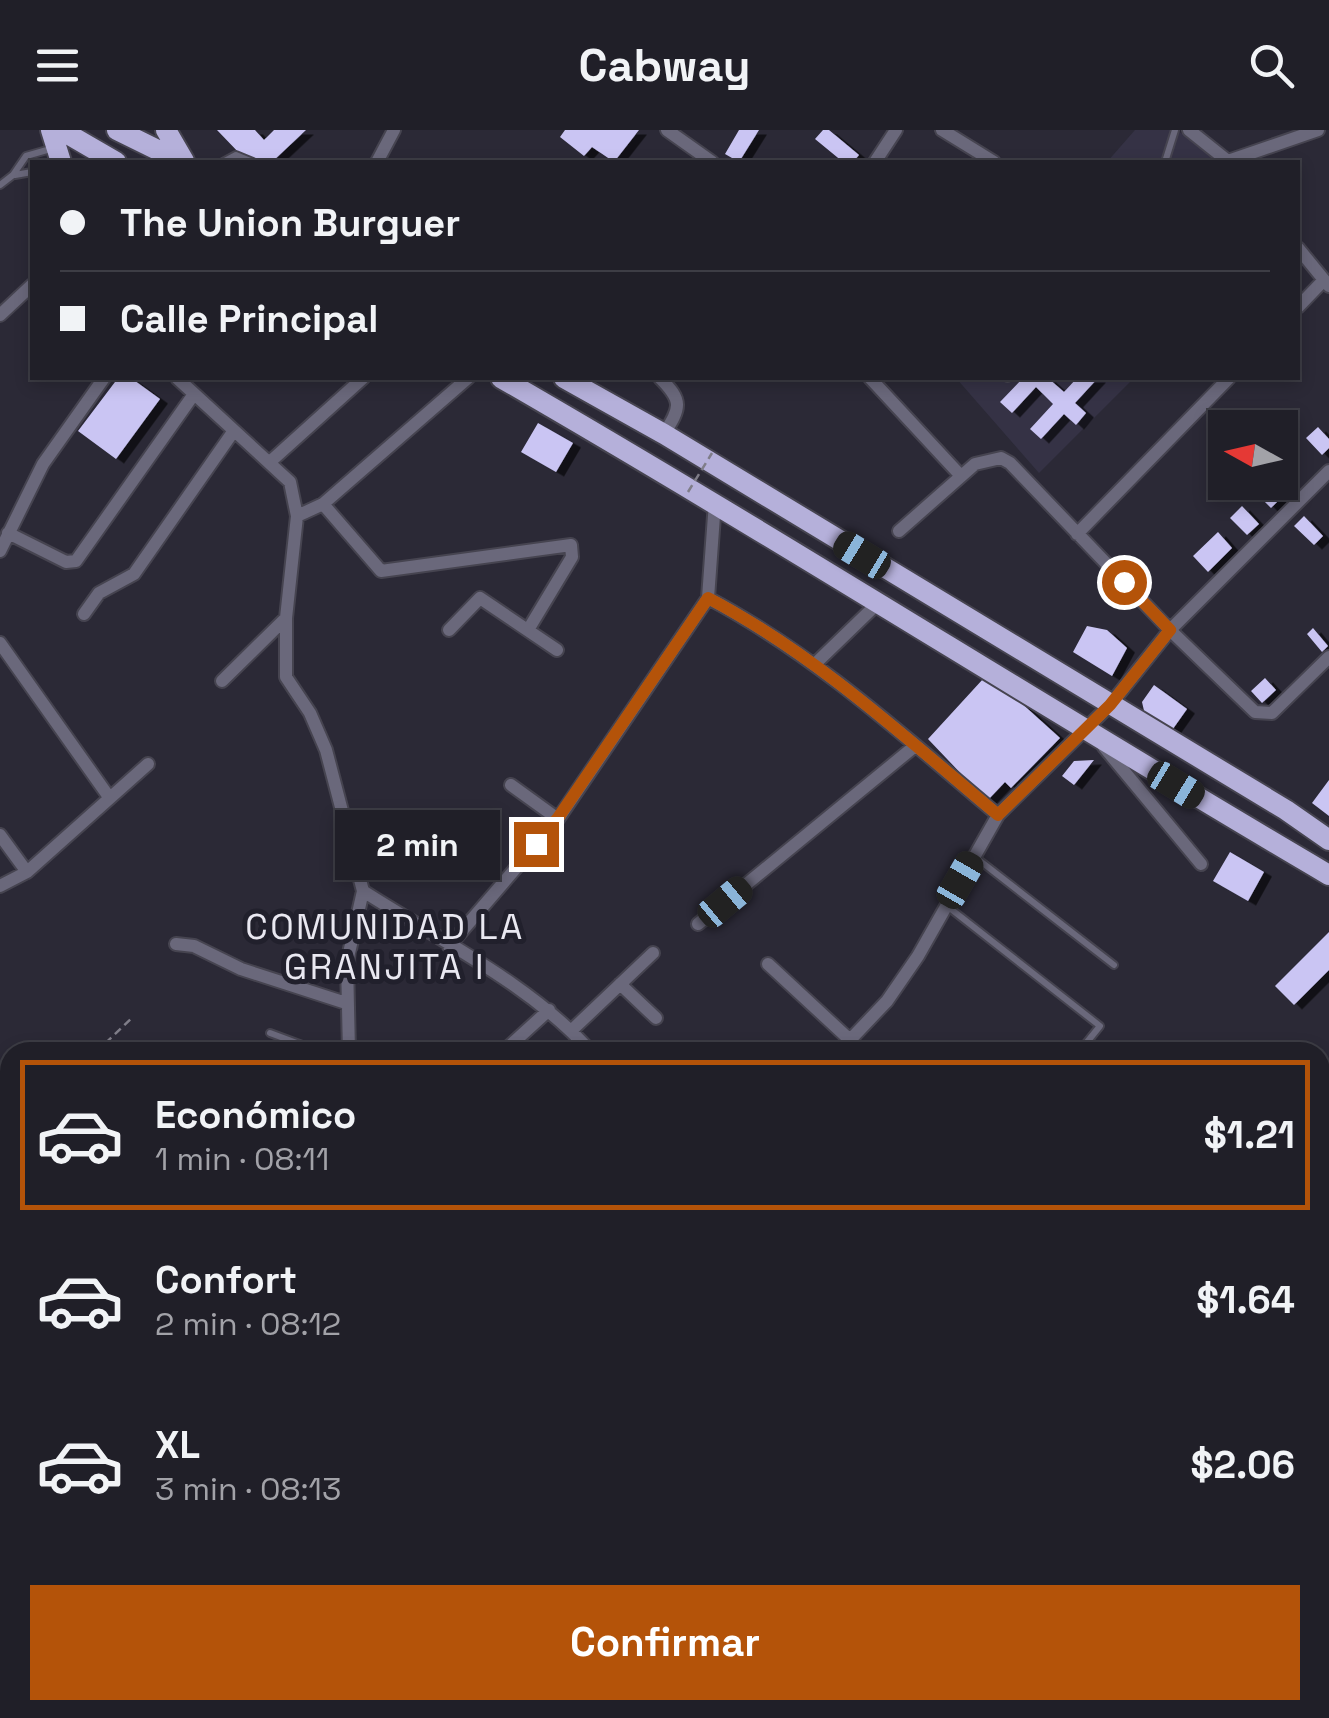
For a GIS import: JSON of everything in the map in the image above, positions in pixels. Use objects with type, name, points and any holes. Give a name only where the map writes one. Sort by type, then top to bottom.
[{"type":"highway","points":[[117,130],[179,160]]},
{"type":"highway","points":[[166,130],[182,160]]},
{"type":"highway","points":[[57,142],[104,159]]},
{"type":"highway","points":[[505,380],[715,502],[1090,734],[1329,876]]},
{"type":"highway","points":[[568,380],[664,434],[1286,810],[1329,840]]},
{"type":"street","points":[[378,160],[394,130]]},
{"type":"street","points":[[667,130],[709,160]]},
{"type":"street","points":[[876,160],[896,130]]},
{"type":"street","points":[[942,130],[991,160]]},
{"type":"street","points":[[1189,130],[1226,160]]},
{"type":"street","points":[[1235,160],[1318,130]]},
{"type":"street","points":[[1300,250],[1326,283],[1300,305]]},
{"type":"street","points":[[0,316],[30,287]]},
{"type":"street","points":[[0,551],[43,464],[103,380]]},
{"type":"street","points":[[180,380],[290,482],[297,516],[286,618],[286,677],[310,713],[326,750],[364,891],[347,962],[349,1042]]},
{"type":"street","points":[[271,462],[361,380]]},
{"type":"street","points":[[297,516],[323,504],[466,380]]},
{"type":"street","points":[[662,380],[678,402],[676,416],[664,434]]},
{"type":"street","points":[[872,380],[961,476]]},
{"type":"street","points":[[1077,534],[1227,380]]},
{"type":"street","points":[[8,533],[66,562],[76,561],[194,394]]},
{"type":"street","points":[[84,614],[99,593],[134,574],[233,432]]},
{"type":"street","points":[[899,531],[975,464],[1000,458],[1010,463],[1170,630],[1255,712],[1272,713],[1329,657]]},
{"type":"street","points":[[851,1042],[887,1001],[918,956],[998,815],[1090,734],[1170,630],[1329,471]]},
{"type":"street","points":[[448,946],[558,818],[708,598],[715,502]]},
{"type":"street","points":[[323,504],[381,571],[571,545],[572,558],[528,630]]},
{"type":"street","points":[[448,630],[480,598],[557,650]]},
{"type":"street","points":[[708,598],[756,623],[816,663],[998,815]]},
{"type":"street","points":[[816,663],[878,602]]},
{"type":"street","points":[[222,681],[286,618]]},
{"type":"street","points":[[0,643],[108,797]]},
{"type":"street","points":[[1090,734],[1200,864]]},
{"type":"street","points":[[698,924],[915,746]]},
{"type":"street","points":[[0,886],[27,872],[148,764]]},
{"type":"street","points":[[511,785],[558,818]]},
{"type":"street","points":[[0,835],[27,872]]},
{"type":"street","points":[[364,891],[502,976],[549,1010],[582,1042]]},
{"type":"street","points":[[176,944],[194,946],[241,969],[346,1003]]},
{"type":"street","points":[[572,1030],[653,954]]},
{"type":"street","points":[[768,964],[843,1042]]},
{"type":"street","points":[[620,984],[656,1018]]},
{"type":"street","points":[[514,1042],[549,1010]]},
{"type":"lane","points":[[1166,160],[1175,130]]},
{"type":"lane","points":[[0,185],[14,175],[26,156],[57,142]]},
{"type":"lane","points":[[14,175],[30,172]]},
{"type":"lane","points":[[974,856],[1114,964]]},
{"type":"lane","points":[[946,905],[1100,1026],[1087,1042]]},
{"type":"lane","points":[[270,1033],[294,1042]]},
{"type":"path","points":[[688,492],[712,454]]},
{"type":"path","points":[[106,1042],[132,1017]]},
{"type":"shaded area","points":[[1135,130],[1177,130],[1217,160],[1109,160]]},
{"type":"shaded area","points":[[958,380],[1132,380],[1039,473]]},
{"type":"building","points":[[217,130],[255,130],[264,140],[274,130],[306,130],[274,160],[237,160],[242,156]]},
{"type":"building","points":[[565,130],[639,130],[616,160],[592,147],[584,156],[560,137]]},
{"type":"building","points":[[739,130],[759,130],[740,160],[725,154]]},
{"type":"building","points":[[823,130],[829,130],[859,155],[855,160],[841,160],[815,139]]},
{"type":"building","points":[[116,380],[134,380],[160,399],[116,459],[78,431]]},
{"type":"building","points":[[1021,380],[1050,380],[1064,392],[1075,380],[1096,380],[1075,403],[1086,413],[1076,425],[1064,414],[1041,439],[1030,429],[1053,404],[1036,387],[1012,413],[1000,402]]},
{"type":"building","points":[[538,423],[573,443],[556,472],[521,452]]},
{"type":"building","points":[[1318,427],[1329,439],[1329,448],[1322,455],[1306,438]]},
{"type":"building","points":[[1263,500],[1279,500],[1271,508]]},
{"type":"building","points":[[1242,506],[1259,524],[1247,535],[1230,518]]},
{"type":"building","points":[[1304,516],[1323,536],[1314,545],[1294,526]]},
{"type":"building","points":[[1218,532],[1232,548],[1208,572],[1193,556]]},
{"type":"building","points":[[1087,626],[1107,630],[1127,648],[1112,676],[1073,652]]},
{"type":"building","points":[[1313,628],[1328,646],[1322,652],[1307,634]]},
{"type":"building","points":[[1265,678],[1276,690],[1262,703],[1251,691]]},
{"type":"building","points":[[983,679],[1009,692],[1060,738],[1011,788],[1005,782],[987,801],[928,739]]},
{"type":"building","points":[[1154,685],[1187,709],[1170,733],[1145,715],[1142,702]]},
{"type":"building","points":[[1094,760],[1074,785],[1062,776],[1074,761]]},
{"type":"building","points":[[1329,780],[1329,816],[1312,803]]},
{"type":"building","points":[[1230,852],[1264,872],[1248,901],[1213,881]]},
{"type":"building","points":[[1329,932],[1329,970],[1294,1005],[1275,986]]},
{"type":"district","name":"COMUNIDAD LA GRANJITA I","points":[[385,947]]},
{"type":"route","points":[[536,844],[558,818],[708,598],[756,623],[816,663],[998,815],[1110,705],[1170,630],[1124,582]]}]
